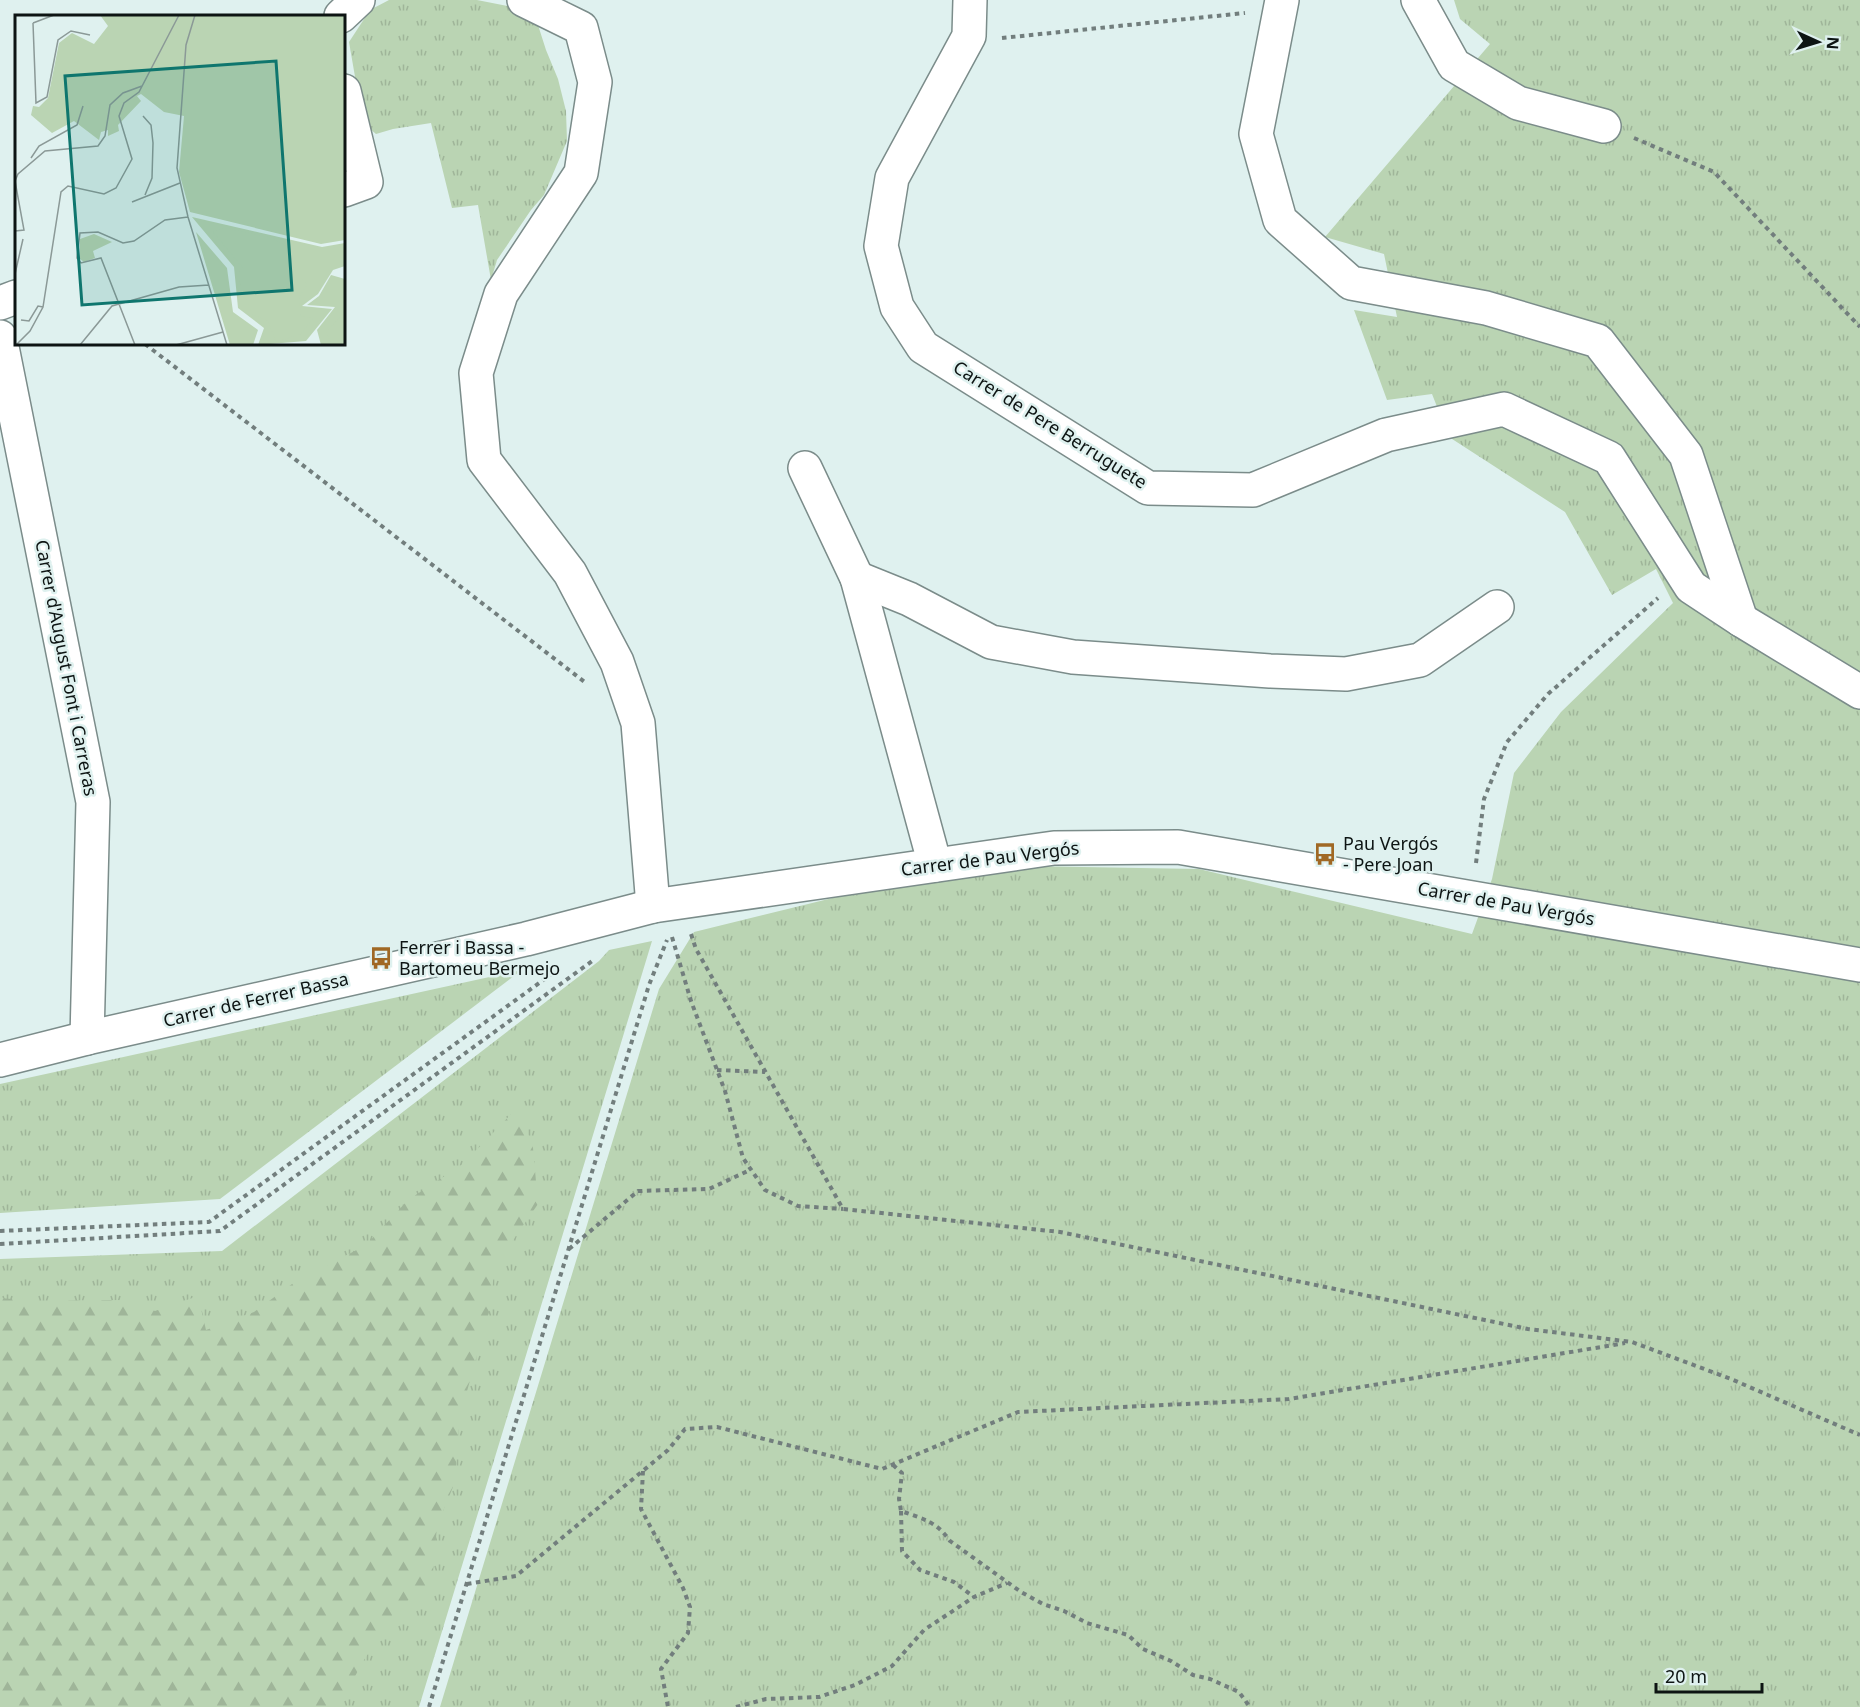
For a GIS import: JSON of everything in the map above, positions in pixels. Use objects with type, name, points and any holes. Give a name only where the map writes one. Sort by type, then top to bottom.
[{"type":"street","points":[[342,15],[358,0]]},
{"type":"street","points":[[524,0],[581,28],[596,82],[581,173],[501,294],[476,373],[484,460],[570,573],[617,662],[638,723],[662,919]]},
{"type":"street","name":"Carrer de Pere Berruguete","points":[[970,0],[969,36],[892,178],[881,246],[897,307],[923,347],[1148,488],[1253,490],[1386,435],[1504,409],[1609,458],[1691,587],[1860,692]]},
{"type":"street","points":[[1418,0],[1454,65],[1518,104],[1604,126]]},
{"type":"street","points":[[1282,4],[1257,134],[1280,220],[1352,283],[1486,308],[1598,341],[1686,454],[1741,620]]},
{"type":"street","points":[[345,100],[355,186]]},
{"type":"street","points":[[0,303],[15,297]]},
{"type":"street","name":"Carrer d'August Font i Carreras","points":[[0,337],[93,802],[87,1038]]},
{"type":"street","points":[[805,468],[857,579],[935,865]]},
{"type":"street","points":[[857,579],[909,599],[991,642],[1073,657],[1270,671],[1346,674],[1420,660],[1497,607]]},
{"type":"street","name":"Carrer de Pau Vergós","points":[[662,919],[935,865],[1054,848],[1178,847],[1860,965]]},
{"type":"street","name":"Carrer de Ferrer Bassa","points":[[0,1060],[87,1038],[526,939],[662,919]]},
{"type":"path","points":[[966,42],[1282,4]]},
{"type":"path","points":[[1604,126],[1714,172],[1860,327]]},
{"type":"path","points":[[146,345],[591,686]]},
{"type":"path","points":[[1471,898],[1484,799],[1507,742],[1548,694],[1684,576]]},
{"type":"path","points":[[662,919],[725,1091],[743,1158],[765,1190],[798,1206],[1060,1232],[1528,1329],[1632,1342],[1731,1380],[1860,1435]]},
{"type":"path","points":[[429,1707],[649,985],[662,919]]},
{"type":"path","points":[[689,929],[696,949],[843,1209]]},
{"type":"path","points":[[0,1244],[220,1231],[597,958]]},
{"type":"path","points":[[0,1231],[209,1222],[563,965]]},
{"type":"path","points":[[717,1070],[765,1072]]},
{"type":"path","points":[[569,1249],[638,1191],[709,1189],[750,1170]]},
{"type":"path","points":[[467,1584],[516,1576],[643,1471],[668,1449],[685,1429],[717,1426],[882,1469],[1018,1412],[1289,1399],[1632,1342]]},
{"type":"path","points":[[893,1465],[902,1473],[899,1499],[902,1551],[920,1570],[954,1582],[975,1597]]},
{"type":"path","points":[[643,1471],[641,1509],[683,1588],[690,1606],[688,1633],[661,1670],[668,1707]]},
{"type":"path","points":[[901,1511],[931,1521],[950,1541],[1008,1583],[1043,1604],[1064,1611],[1087,1623],[1128,1635],[1143,1649],[1171,1661],[1193,1675],[1210,1679],[1239,1692],[1250,1707]]},
{"type":"path","points":[[736,1707],[766,1699],[819,1697],[855,1685],[892,1666],[924,1630],[975,1597],[1008,1583]]},
{"type":"green space","points":[[389,0],[477,0],[527,10],[538,25],[558,79],[566,111],[567,141],[544,195],[497,260],[491,280],[478,205],[452,208],[431,123],[376,134],[363,123],[349,42],[370,10]]},
{"type":"green space","points":[[1454,0],[1860,0],[1860,1707],[440,1707],[659,989],[694,932],[935,873],[1024,866],[1199,869],[1472,934],[1492,879],[1514,773],[1561,712],[1673,603],[1656,569],[1612,595],[1565,512],[1449,437],[1432,394],[1387,400],[1354,310],[1397,317],[1384,254],[1325,237],[1490,44],[1460,19]]},
{"type":"green space","points":[[652,941],[419,1707],[0,1707],[0,1259],[222,1251],[599,961],[609,950]]},
{"type":"green space","points":[[522,970],[220,1199],[0,1213],[0,1084]]},
{"type":"green space","points":[[518,1107],[533,1148],[538,1204],[495,1266],[489,1312],[459,1420],[455,1482],[437,1526],[432,1584],[397,1608],[338,1707],[0,1707],[0,1298],[35,1301],[128,1300],[155,1311],[198,1296],[206,1330],[254,1312],[292,1284],[366,1245],[408,1200],[463,1164]]},
{"type":"place","name":"Pau Vergós - Pere Joan","points":[[1325,854]]},
{"type":"place","name":"Ferrer i Bassa - Bartomeu Bermejo","points":[[381,958]]}]
